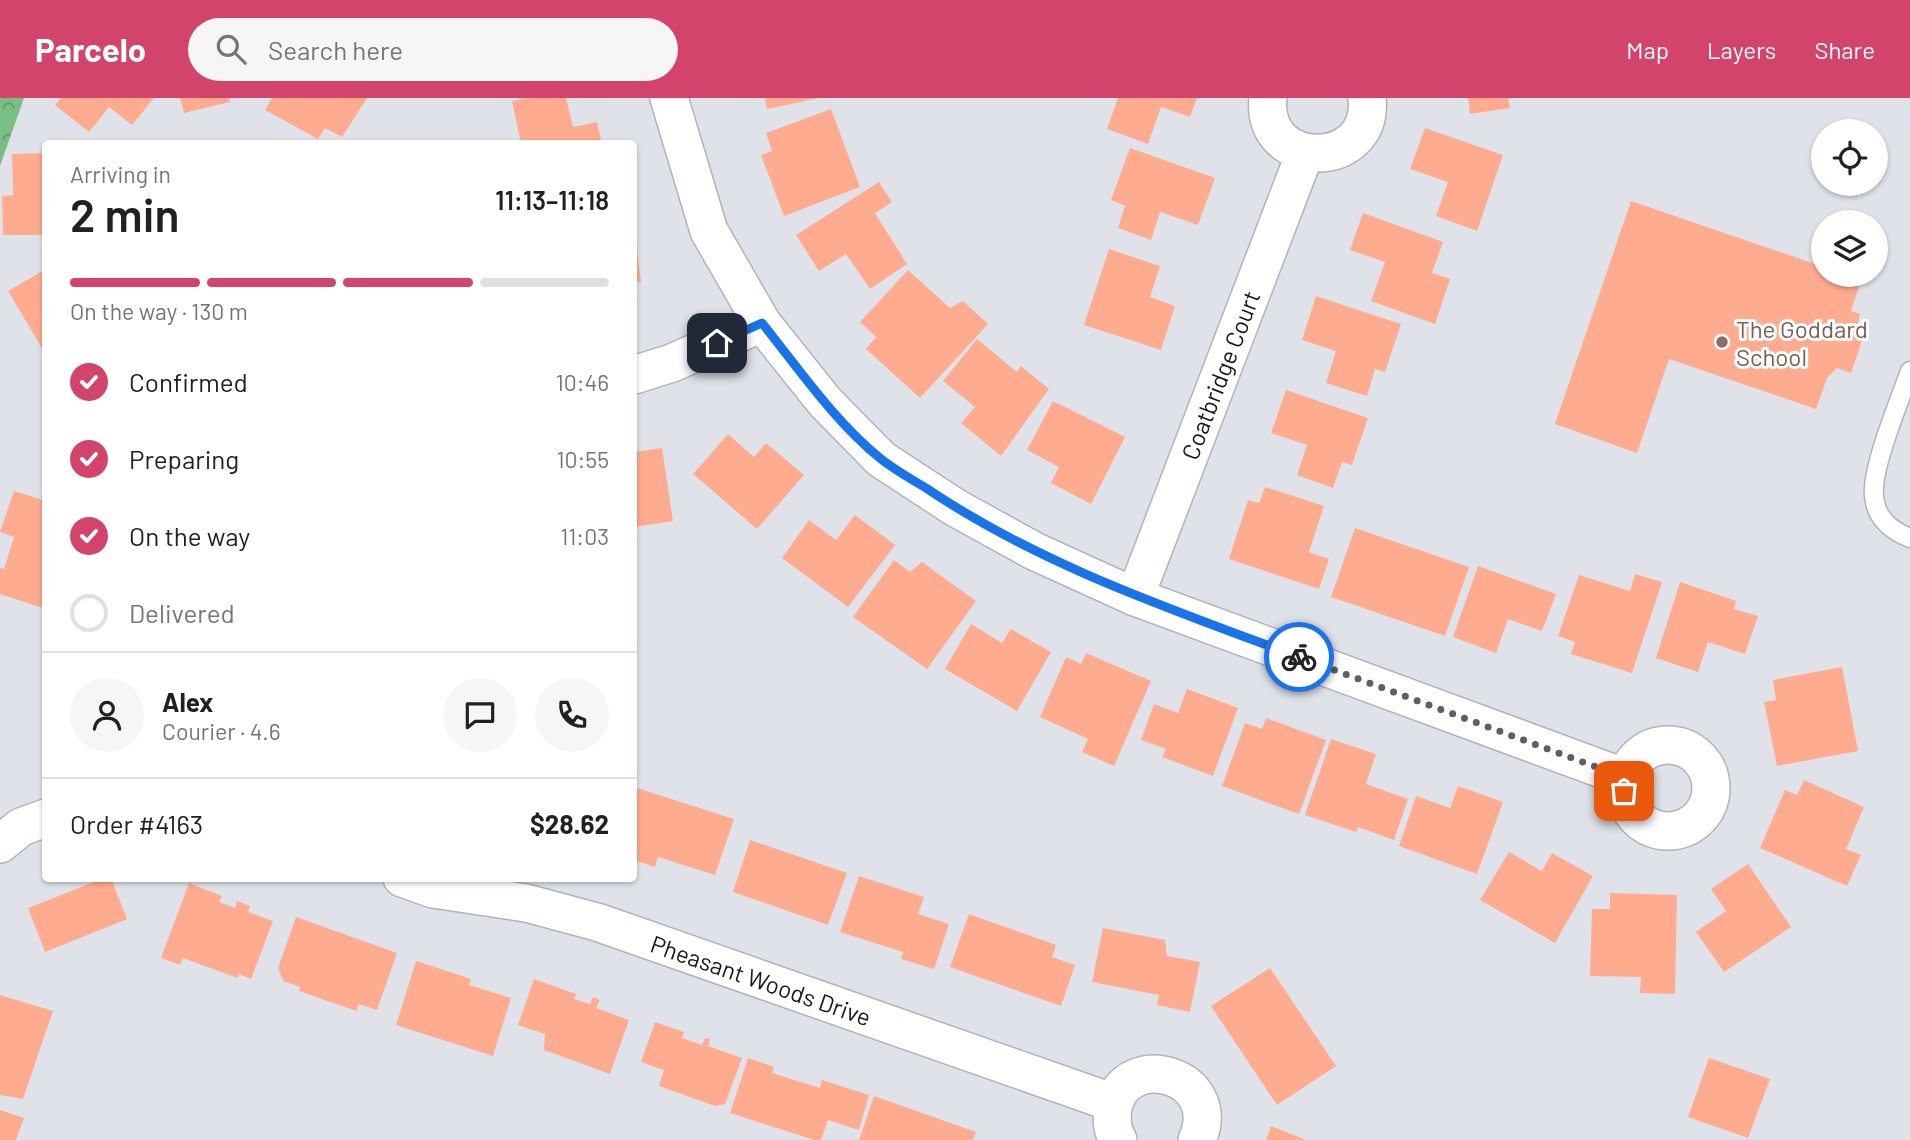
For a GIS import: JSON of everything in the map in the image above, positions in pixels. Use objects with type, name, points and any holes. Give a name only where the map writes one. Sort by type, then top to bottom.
[{"type":"street","points":[[669,98],[709,231],[762,323],[825,401],[881,459],[956,509],[1011,539],[1135,597],[1626,778]]},
{"type":"street","points":[[1268,98],[1271,124],[1281,139],[1305,153],[1323,154],[1354,140],[1366,119],[1367,98]]},
{"type":"street","name":"Coatbridge Court","points":[[1135,597],[1305,153]]},
{"type":"street","points":[[637,374],[672,363],[762,323]]},
{"type":"street","points":[[0,844],[21,827],[42,819]]},
{"type":"street","name":"Pheasant Woods Drive","points":[[413,882],[433,889],[526,902],[597,922],[1114,1103]]},
{"type":"street","points":[[1118,1140],[1111,1119],[1114,1103],[1124,1088],[1137,1078],[1152,1074],[1167,1075],[1182,1081],[1199,1101],[1202,1116],[1197,1140]]},
{"type":"lane","points":[[1910,371],[1877,471],[1874,495],[1881,519],[1896,532],[1910,538]]},
{"type":"green space","points":[[0,98],[24,98],[0,166]]},
{"type":"building","points":[[61,98],[154,98],[132,125],[109,107],[89,132],[55,105]]},
{"type":"building","points":[[180,98],[229,98],[230,102],[184,113]]},
{"type":"building","points":[[272,98],[367,98],[342,137],[325,128],[318,139],[265,110]]},
{"type":"building","points":[[527,98],[566,98],[573,127],[597,122],[601,140],[520,140],[512,101]]},
{"type":"building","points":[[765,98],[815,98],[815,99],[767,109]]},
{"type":"building","points":[[1118,98],[1197,98],[1190,117],[1161,107],[1148,144],[1107,129]]},
{"type":"building","points":[[1468,98],[1508,98],[1510,108],[1470,114]]},
{"type":"building","points":[[831,109],[860,187],[784,216],[761,155],[772,151],[766,133]]},
{"type":"building","points":[[1425,128],[1503,155],[1477,231],[1436,216],[1448,182],[1410,169]]},
{"type":"building","points":[[1130,148],[1215,178],[1198,225],[1160,212],[1151,240],[1118,228],[1125,206],[1111,200]]},
{"type":"building","points":[[42,153],[42,235],[3,235],[2,196],[13,195],[12,154]]},
{"type":"building","points":[[879,182],[892,202],[875,213],[907,264],[870,289],[846,254],[819,271],[796,235]]},
{"type":"building","name":"The Goddard School","points":[[1631,201],[1811,263],[1811,287],[1859,287],[1851,311],[1860,314],[1858,323],[1867,326],[1851,373],[1837,368],[1827,378],[1816,409],[1669,359],[1637,453],[1555,424]]},
{"type":"building","points":[[1363,213],[1443,242],[1432,273],[1450,279],[1435,324],[1371,301],[1385,262],[1350,250]]},
{"type":"building","points":[[1109,249],[1160,266],[1150,297],[1175,306],[1161,350],[1084,325]]},
{"type":"building","points":[[637,250],[641,282],[637,282]]},
{"type":"building","points":[[908,270],[950,308],[963,301],[988,324],[920,398],[866,349],[876,337],[860,322]]},
{"type":"building","points":[[42,271],[42,348],[8,291]]},
{"type":"building","points":[[1316,296],[1401,324],[1385,372],[1375,369],[1367,396],[1326,383],[1336,351],[1302,340]]},
{"type":"building","points":[[977,339],[1017,372],[1021,366],[1049,389],[1001,456],[961,423],[975,407],[943,381]]},
{"type":"building","points":[[1286,390],[1368,418],[1352,465],[1342,462],[1333,488],[1297,475],[1307,445],[1271,433]]},
{"type":"building","points":[[1053,401],[1125,437],[1091,504],[1051,483],[1059,467],[1027,450]]},
{"type":"building","points":[[728,434],[754,457],[766,443],[804,475],[757,529],[693,474]]},
{"type":"building","points":[[662,448],[673,521],[637,527],[637,452]]},
{"type":"building","points":[[1265,487],[1324,506],[1309,552],[1329,559],[1319,589],[1229,559],[1248,500],[1259,503]]},
{"type":"building","points":[[14,491],[42,500],[42,608],[0,594],[0,568],[4,569],[14,537],[0,532]]},
{"type":"building","points":[[855,515],[895,545],[848,607],[782,558],[809,520],[836,540]]},
{"type":"building","points":[[1355,528],[1469,567],[1445,636],[1331,597]]},
{"type":"building","points":[[894,560],[910,572],[922,562],[976,601],[927,669],[853,617]]},
{"type":"building","points":[[1478,566],[1556,594],[1542,631],[1508,619],[1496,653],[1453,637]]},
{"type":"building","points":[[1635,574],[1662,582],[1632,673],[1571,654],[1575,642],[1558,636],[1579,575],[1630,591]]},
{"type":"building","points":[[1680,582],[1736,601],[1734,609],[1758,616],[1745,654],[1708,642],[1698,672],[1656,658]]},
{"type":"building","points":[[971,624],[1002,643],[1011,629],[1051,652],[1017,711],[945,669]]},
{"type":"building","points":[[1086,653],[1151,681],[1114,766],[1082,752],[1088,739],[1040,717],[1066,657],[1081,664]]},
{"type":"building","points":[[1842,667],[1858,751],[1777,766],[1764,702],[1776,700],[1773,680]]},
{"type":"building","points":[[1187,689],[1238,708],[1213,776],[1162,757],[1166,749],[1141,740],[1154,704],[1178,713]]},
{"type":"building","points":[[1266,718],[1326,740],[1299,814],[1222,786],[1245,723],[1262,729]]},
{"type":"building","points":[[1331,739],[1376,754],[1366,784],[1408,799],[1394,840],[1358,827],[1356,832],[1305,815]]},
{"type":"building","points":[[1804,780],[1864,807],[1846,849],[1861,855],[1847,886],[1760,848],[1785,790],[1797,795]]},
{"type":"building","points":[[1458,786],[1503,802],[1477,874],[1399,846],[1416,796],[1450,808]]},
{"type":"building","points":[[637,788],[734,819],[715,875],[658,857],[655,867],[637,861]]},
{"type":"building","points":[[750,840],[847,873],[828,925],[733,892]]},
{"type":"building","points":[[1509,852],[1542,871],[1552,853],[1593,876],[1555,943],[1480,900]]},
{"type":"building","points":[[1748,864],[1791,927],[1724,972],[1696,932],[1726,911],[1711,889]]},
{"type":"building","points":[[859,876],[924,897],[918,914],[949,924],[934,969],[901,959],[903,952],[840,932]]},
{"type":"building","points":[[94,882],[113,882],[127,919],[45,952],[28,908]]},
{"type":"building","points":[[189,883],[222,896],[219,902],[235,908],[237,901],[250,906],[248,912],[273,921],[251,979],[239,974],[238,978],[183,958],[180,965],[161,958]]},
{"type":"building","points":[[1610,893],[1677,895],[1675,994],[1640,993],[1641,977],[1590,976],[1592,909],[1610,909]]},
{"type":"building","points":[[969,914],[1056,945],[1052,957],[1075,965],[1061,1006],[950,967]]},
{"type":"building","points":[[296,917],[397,953],[377,1010],[359,1004],[356,1011],[299,991],[300,987],[283,981],[278,968]]},
{"type":"building","points":[[1103,928],[1165,940],[1167,956],[1200,962],[1190,1012],[1157,1005],[1159,995],[1092,982]]},
{"type":"building","points":[[416,961],[471,979],[469,985],[511,998],[493,1056],[396,1025]]},
{"type":"building","points":[[1270,968],[1336,1066],[1277,1105],[1211,1006]]},
{"type":"building","points":[[534,979],[576,994],[574,999],[590,1004],[593,997],[600,1000],[596,1008],[629,1020],[610,1074],[544,1050],[545,1034],[518,1025]]},
{"type":"building","points":[[0,995],[53,1011],[23,1099],[0,1095]]},
{"type":"building","points":[[655,1022],[684,1032],[682,1038],[702,1045],[705,1038],[710,1039],[708,1046],[742,1058],[725,1104],[715,1106],[659,1086],[664,1070],[641,1062]]},
{"type":"building","points":[[748,1058],[774,1067],[772,1073],[820,1088],[822,1080],[869,1095],[859,1130],[828,1120],[821,1140],[814,1140],[730,1113]]},
{"type":"building","points":[[1709,1058],[1770,1079],[1748,1138],[1688,1117]]},
{"type":"building","points":[[874,1096],[976,1132],[973,1140],[859,1140]]},
{"type":"building","points":[[0,1110],[24,1118],[16,1140],[0,1140]]},
{"type":"building","points":[[1271,1126],[1306,1140],[1266,1140]]},
{"type":"way so far","points":[[1299,657],[1626,778],[1624,791]]},
{"type":"place","name":"The Goddard School","points":[[1722,342]]},
{"type":"route","points":[[717,343],[762,323],[825,401],[881,459],[956,509],[1034,551],[1135,597],[1299,657]]}]
